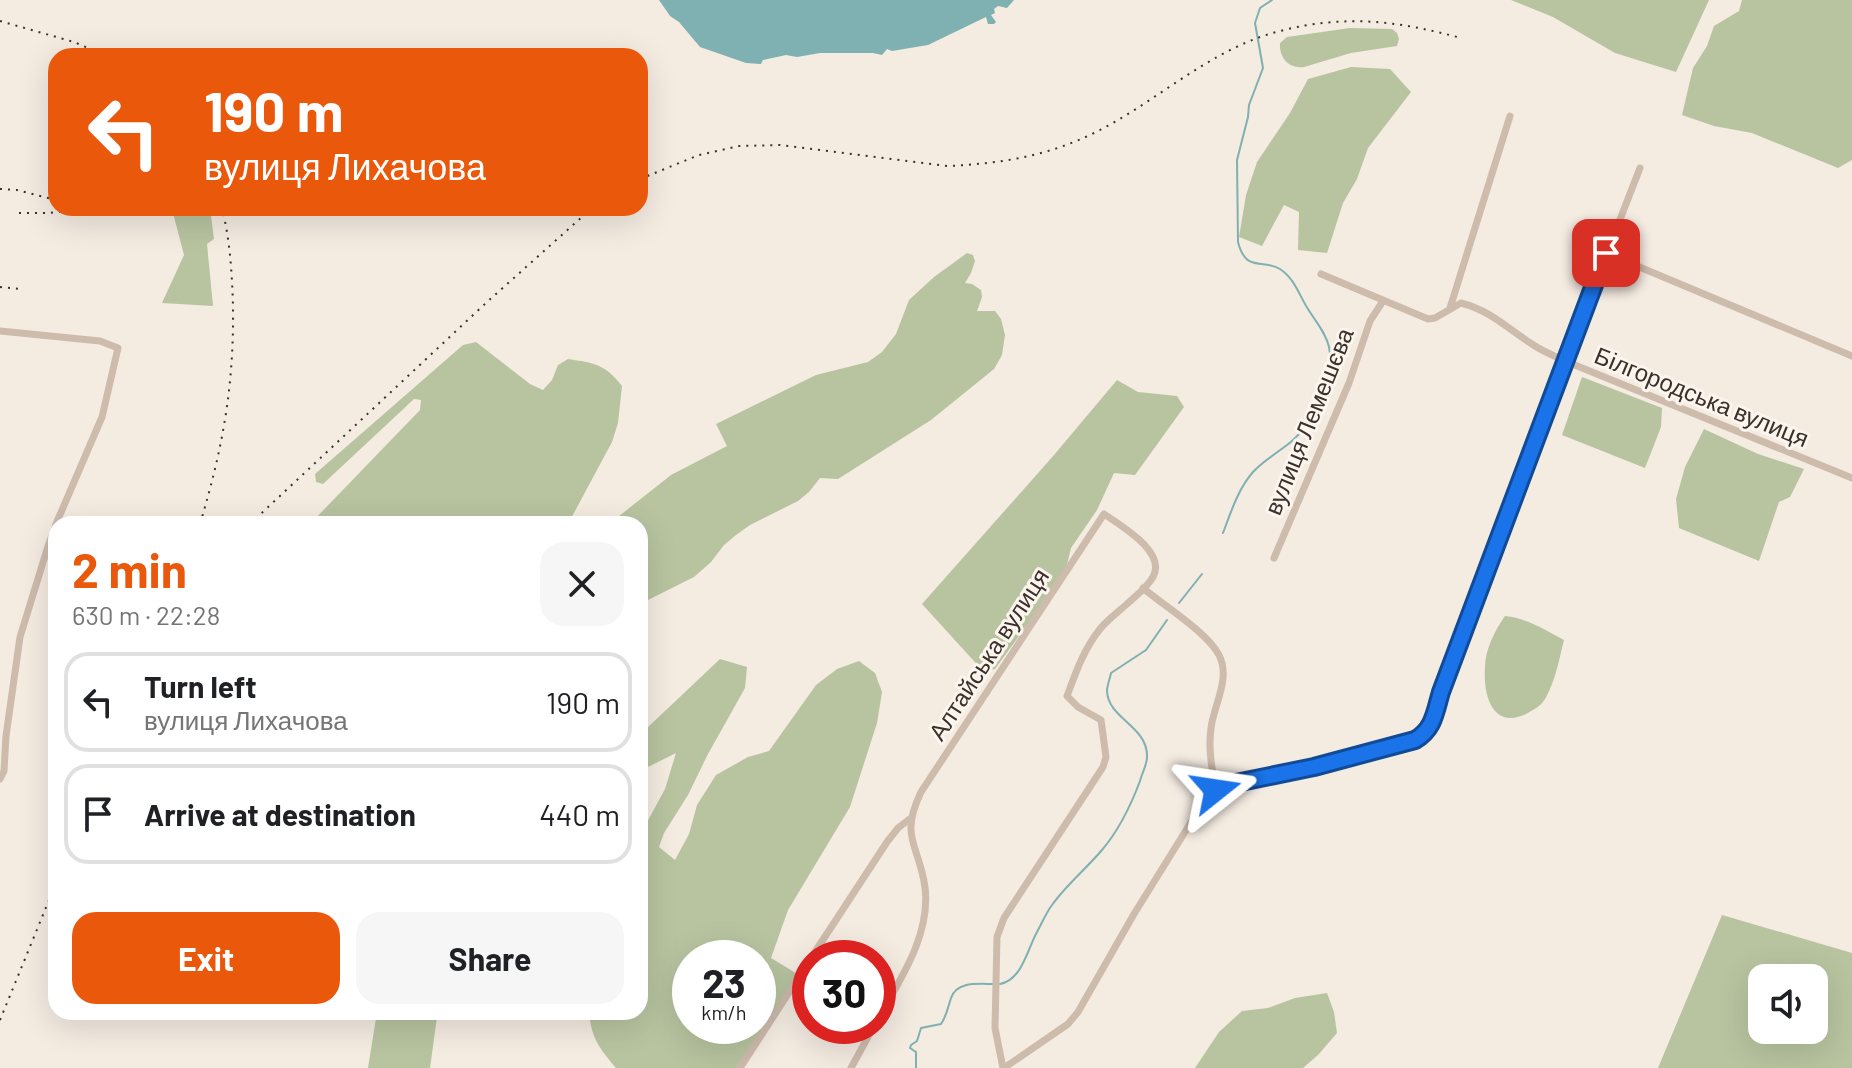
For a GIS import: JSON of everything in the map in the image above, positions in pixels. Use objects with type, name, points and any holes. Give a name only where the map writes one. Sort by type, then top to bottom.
[{"type":"street","points":[[1321,274],[1428,319],[1452,307],[1510,116]]},
{"type":"street","points":[[1216,790],[1209,755],[1211,726],[1222,686],[1223,670],[1218,654],[1198,631],[1143,588],[1100,628],[1081,659],[1067,696],[1078,707],[1101,720],[1106,757],[1103,767],[1004,918],[997,937],[995,1028],[1003,1068],[1068,1024],[1078,1012],[1198,811],[1216,790],[1226,785],[1314,767],[1415,740],[1426,734],[1640,168]]},
{"type":"street","points":[[1606,253],[1852,356]]},
{"type":"street","name":"вулиця Лемешєва","points":[[1274,558],[1349,383],[1370,321],[1383,301]]},
{"type":"street","name":"Білгородська вулиця","points":[[1452,307],[1461,303],[1487,313],[1535,346],[1565,361],[1852,478]]},
{"type":"street","points":[[0,331],[100,341],[118,348],[102,417],[59,516]]},
{"type":"street","name":"Алтайська вулиця","points":[[823,940],[891,836],[911,818],[921,792],[1104,514],[1141,541],[1155,560],[1153,577],[1143,588]]},
{"type":"street","points":[[0,779],[4,771],[20,637],[48,546]]},
{"type":"street","points":[[896,985],[916,947],[923,924],[925,888],[910,832],[911,818]]},
{"type":"street","name":"Алтайська вулиця","points":[[740,1068],[792,987]]},
{"type":"street","points":[[851,1068],[864,1044]]},
{"type":"green space","points":[[1511,0],[1709,0],[1676,72],[1615,53],[1553,17]]},
{"type":"green space","points":[[1742,0],[1852,0],[1852,160],[1838,168],[1752,133],[1714,126],[1682,115],[1693,68],[1707,46],[1714,26],[1739,11]]},
{"type":"green space","points":[[1350,28],[1392,29],[1399,39],[1397,46],[1351,53],[1304,67],[1289,64],[1281,53],[1280,43],[1287,37]]},
{"type":"green space","points":[[1351,67],[1390,69],[1411,92],[1368,148],[1357,179],[1343,203],[1327,253],[1298,250],[1299,212],[1284,205],[1262,246],[1239,237],[1246,195],[1257,162],[1290,113],[1308,79]]},
{"type":"green space","points":[[174,216],[211,216],[214,239],[207,244],[213,306],[162,303],[184,255]]},
{"type":"green space","points":[[967,253],[973,255],[975,261],[965,283],[981,290],[977,311],[995,311],[1001,319],[1005,335],[1002,355],[994,369],[931,420],[838,479],[820,478],[798,501],[736,535],[694,577],[648,600],[648,516],[619,516],[671,475],[727,446],[716,424],[816,375],[868,362],[882,352],[896,334],[909,300]]},
{"type":"green space","points":[[476,342],[530,384],[543,390],[552,380],[558,365],[568,359],[598,366],[622,386],[618,423],[612,442],[572,516],[318,516],[420,410],[421,400],[414,399],[323,484],[316,482],[315,474],[463,345]]},
{"type":"green space","points":[[1582,377],[1662,408],[1661,427],[1645,468],[1562,435]]},
{"type":"green space","points":[[1117,380],[1138,392],[1177,396],[1184,407],[1135,475],[1114,473],[1097,510],[1071,548],[1065,573],[995,669],[983,671],[922,604]]},
{"type":"green space","points":[[1704,429],[1758,454],[1804,469],[1790,497],[1779,502],[1759,561],[1679,528],[1676,499],[1685,467]]},
{"type":"green space","points":[[1505,616],[1528,622],[1564,640],[1545,699],[1534,710],[1514,718],[1505,717],[1492,707],[1485,677],[1489,647]]},
{"type":"green space","points":[[720,659],[747,667],[745,688],[688,795],[664,833],[659,847],[675,860],[689,834],[697,805],[716,775],[748,757],[769,751],[816,685],[837,669],[859,661],[875,673],[882,692],[877,723],[850,807],[788,910],[776,944],[776,940],[672,940],[672,1044],[755,1044],[740,1068],[616,1068],[601,1049],[592,1029],[590,1020],[648,1020],[648,820],[665,789],[676,753],[648,767],[648,727]]},
{"type":"green space","points":[[1722,915],[1852,953],[1852,1068],[1658,1068]]},
{"type":"green space","points":[[776,961],[792,971],[792,986],[776,1011]]},
{"type":"green space","points":[[1327,993],[1337,1033],[1303,1068],[1195,1068],[1219,1032],[1242,1011],[1268,1008],[1295,998]]},
{"type":"green space","points":[[376,1020],[437,1020],[430,1068],[368,1068]]},
{"type":"water","points":[[659,0],[1014,0],[1007,8],[998,6],[994,9],[995,13],[991,15],[996,22],[994,24],[988,24],[986,17],[928,45],[892,51],[887,49],[882,55],[786,55],[763,60],[761,64],[746,63],[700,47]]},
{"type":"waterway","points":[[1223,533],[1235,501],[1253,472],[1292,441],[1309,422],[1322,398],[1330,372],[1326,337],[1293,282],[1280,269],[1245,258],[1238,242],[1237,160],[1249,105],[1263,68],[1255,23],[1260,8],[1272,0]]},
{"type":"waterway","points":[[1179,603],[1202,574]]},
{"type":"waterway","points":[[1000,984],[1019,971],[1050,908],[1108,842],[1133,799],[1146,763],[1146,746],[1114,709],[1109,701],[1107,686],[1111,673],[1146,650],[1167,620]]},
{"type":"waterway","points":[[916,1068],[916,1052],[910,1048],[917,1041],[921,1028],[941,1024],[958,989],[969,985],[993,984]]},
{"type":"railway","points":[[0,21],[88,48]]},
{"type":"railway","points":[[648,176],[699,155],[739,146],[780,145],[947,166],[1004,161],[1059,148],[1094,133],[1207,63],[1255,39],[1280,31],[1349,21],[1415,27],[1461,38]]},
{"type":"railway","points":[[0,189],[48,198]]},
{"type":"railway","points":[[19,213],[48,213]]},
{"type":"railway","points":[[202,516],[221,442],[232,363],[232,281],[224,216]]},
{"type":"railway","points":[[259,516],[583,216]]},
{"type":"railway","points":[[0,287],[20,289]]},
{"type":"railway","points":[[0,1020],[48,903]]},
{"type":"route","points":[[1216,790],[1226,785],[1314,767],[1415,740],[1426,734],[1606,253]]}]
